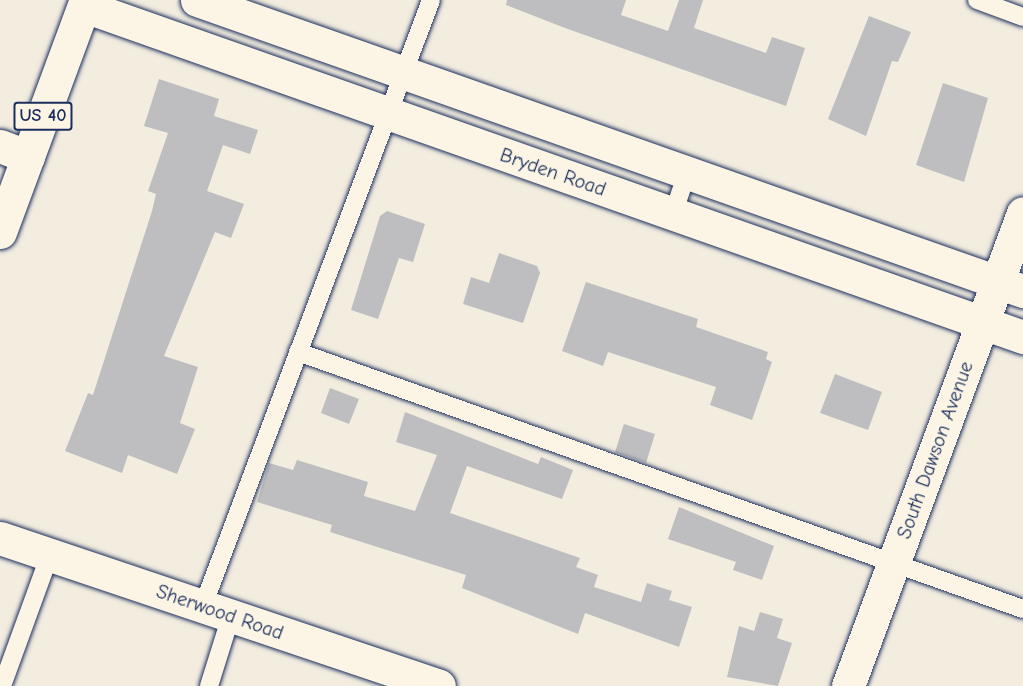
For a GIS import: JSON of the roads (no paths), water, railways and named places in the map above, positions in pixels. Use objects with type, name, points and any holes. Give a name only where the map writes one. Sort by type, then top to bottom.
[{"type":"street","points":[[197,0],[1010,286]]},
{"type":"street","name":"Bryden Road","points":[[85,3],[388,113],[1023,337]]},
{"type":"street","name":"US 40","points":[[0,232],[14,152],[85,3]]},
{"type":"street","name":"South Dawson Avenue","points":[[848,686],[982,323],[1010,286],[1023,213]]},
{"type":"street","name":"Sherwood Road","points":[[0,537],[439,686]]},
{"type":"lane","points":[[209,686],[217,611],[298,352],[431,0]]},
{"type":"lane","points":[[977,0],[1023,17]]},
{"type":"lane","points":[[673,214],[687,173]]},
{"type":"lane","points":[[298,352],[1023,609]]},
{"type":"lane","points":[[2,686],[50,555]]}]
